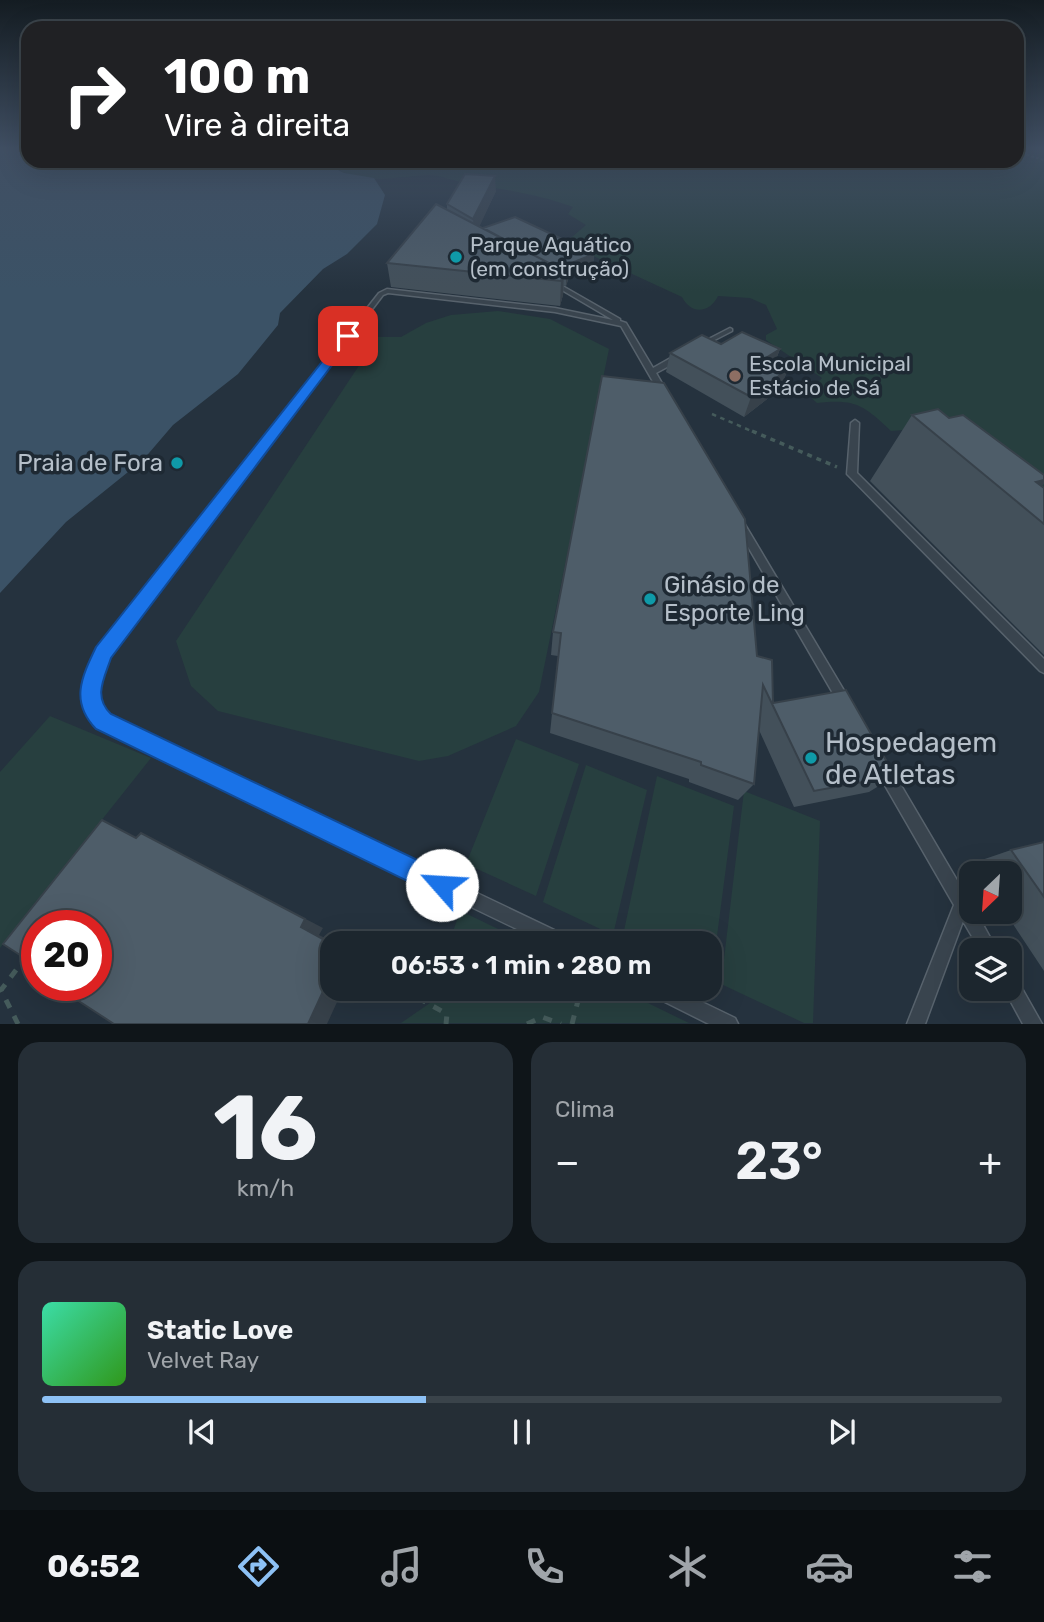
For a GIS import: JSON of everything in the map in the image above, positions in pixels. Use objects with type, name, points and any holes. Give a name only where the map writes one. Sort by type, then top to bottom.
[{"type":"lane","points":[[542,277],[624,324],[673,408]]},
{"type":"lane","points":[[538,931],[103,722],[91,709],[89,695],[103,653],[381,294],[387,291],[555,310],[624,324]]},
{"type":"lane","points":[[696,348],[730,330]]},
{"type":"lane","points":[[652,372],[685,354]]},
{"type":"lane","points":[[855,423],[852,474],[1044,667]]},
{"type":"lane","points":[[736,517],[849,710]]},
{"type":"lane","points":[[877,759],[959,899]]},
{"type":"lane","points":[[916,1024],[959,912]]},
{"type":"lane","points":[[682,1001],[729,1024]]},
{"type":"lane","points":[[1020,1001],[1033,1024]]},
{"type":"path","points":[[712,414],[852,474]]},
{"type":"path","points":[[18,1024],[1,989],[21,963]]},
{"type":"path","points":[[424,1001],[447,1014],[446,1024]]},
{"type":"path","points":[[572,1024],[578,1001]]},
{"type":"path","points":[[527,1024],[542,1017],[562,1024]]},
{"type":"green space","points":[[532,195],[1044,195],[1044,520],[905,430],[891,431],[866,410],[850,403],[817,403],[807,394],[822,378],[766,340],[766,335],[777,329],[766,305],[750,298],[718,296],[715,302],[705,309],[690,307],[682,297],[565,243],[586,225],[568,214],[573,207]]},
{"type":"green space","points":[[498,311],[550,319],[609,349],[539,692],[516,726],[448,756],[419,761],[218,711],[191,686],[176,641],[378,337],[401,337],[426,323],[451,315]]},
{"type":"green space","points":[[50,716],[151,758],[30,910],[21,910],[21,922],[0,948],[0,772]]},
{"type":"green space","points":[[516,739],[579,764],[536,896],[466,864]]},
{"type":"green space","points":[[586,765],[647,790],[614,931],[605,931],[543,902]]},
{"type":"green space","points":[[657,776],[734,806],[718,931],[624,931]]},
{"type":"green space","points":[[744,791],[820,821],[813,1023],[804,1023],[722,984]]},
{"type":"green space","points":[[465,913],[502,931],[453,931],[457,920]]},
{"type":"green space","points":[[644,1001],[689,1023],[401,1023],[430,1003]]},
{"type":"water","points":[[0,195],[385,195],[377,224],[347,254],[323,269],[280,313],[278,325],[238,374],[173,425],[143,460],[66,522],[0,593]]},
{"type":"building","points":[[453,195],[485,195],[473,219],[447,204]]},
{"type":"building","points":[[436,204],[564,271],[561,281],[387,263]]},
{"type":"building","points":[[515,217],[594,254],[569,264],[566,274],[483,228]]},
{"type":"building","points":[[742,332],[780,349],[766,358],[788,369],[751,397],[670,353],[702,335],[721,344]]},
{"type":"building","name":"Ginásio de Esporte Ling","points":[[602,376],[664,383],[745,519],[757,656],[772,660],[773,703],[846,690],[895,776],[814,791],[763,685],[754,784],[701,765],[701,762],[552,713],[561,633],[553,632]]},
{"type":"building","points":[[938,409],[949,418],[963,415],[1044,475],[1044,480],[1036,482],[1044,488],[1044,524],[912,415]]},
{"type":"building","points":[[102,820],[136,838],[141,833],[305,919],[301,927],[320,937],[320,998],[308,1024],[114,1024],[79,1001],[112,1001],[112,910],[30,910]]},
{"type":"building","points":[[1044,842],[1044,897],[1022,866],[1022,861],[1019,861],[1011,850]]},
{"type":"building","points":[[21,921],[21,956],[3,944]]},
{"type":"place","name":"Parque Aquático (em construção)","points":[[456,257]]},
{"type":"place","name":"Escola Municipal Estácio de Sá","points":[[735,376]]},
{"type":"place","name":"Praia de Fora","points":[[177,463]]},
{"type":"place","name":"Ginásio de Esporte Ling","points":[[650,599]]},
{"type":"place","name":"Hospedagem de Atletas","points":[[811,758]]},
{"type":"route","points":[[348,336],[103,653],[89,695],[91,709],[103,722],[442,885]]}]
